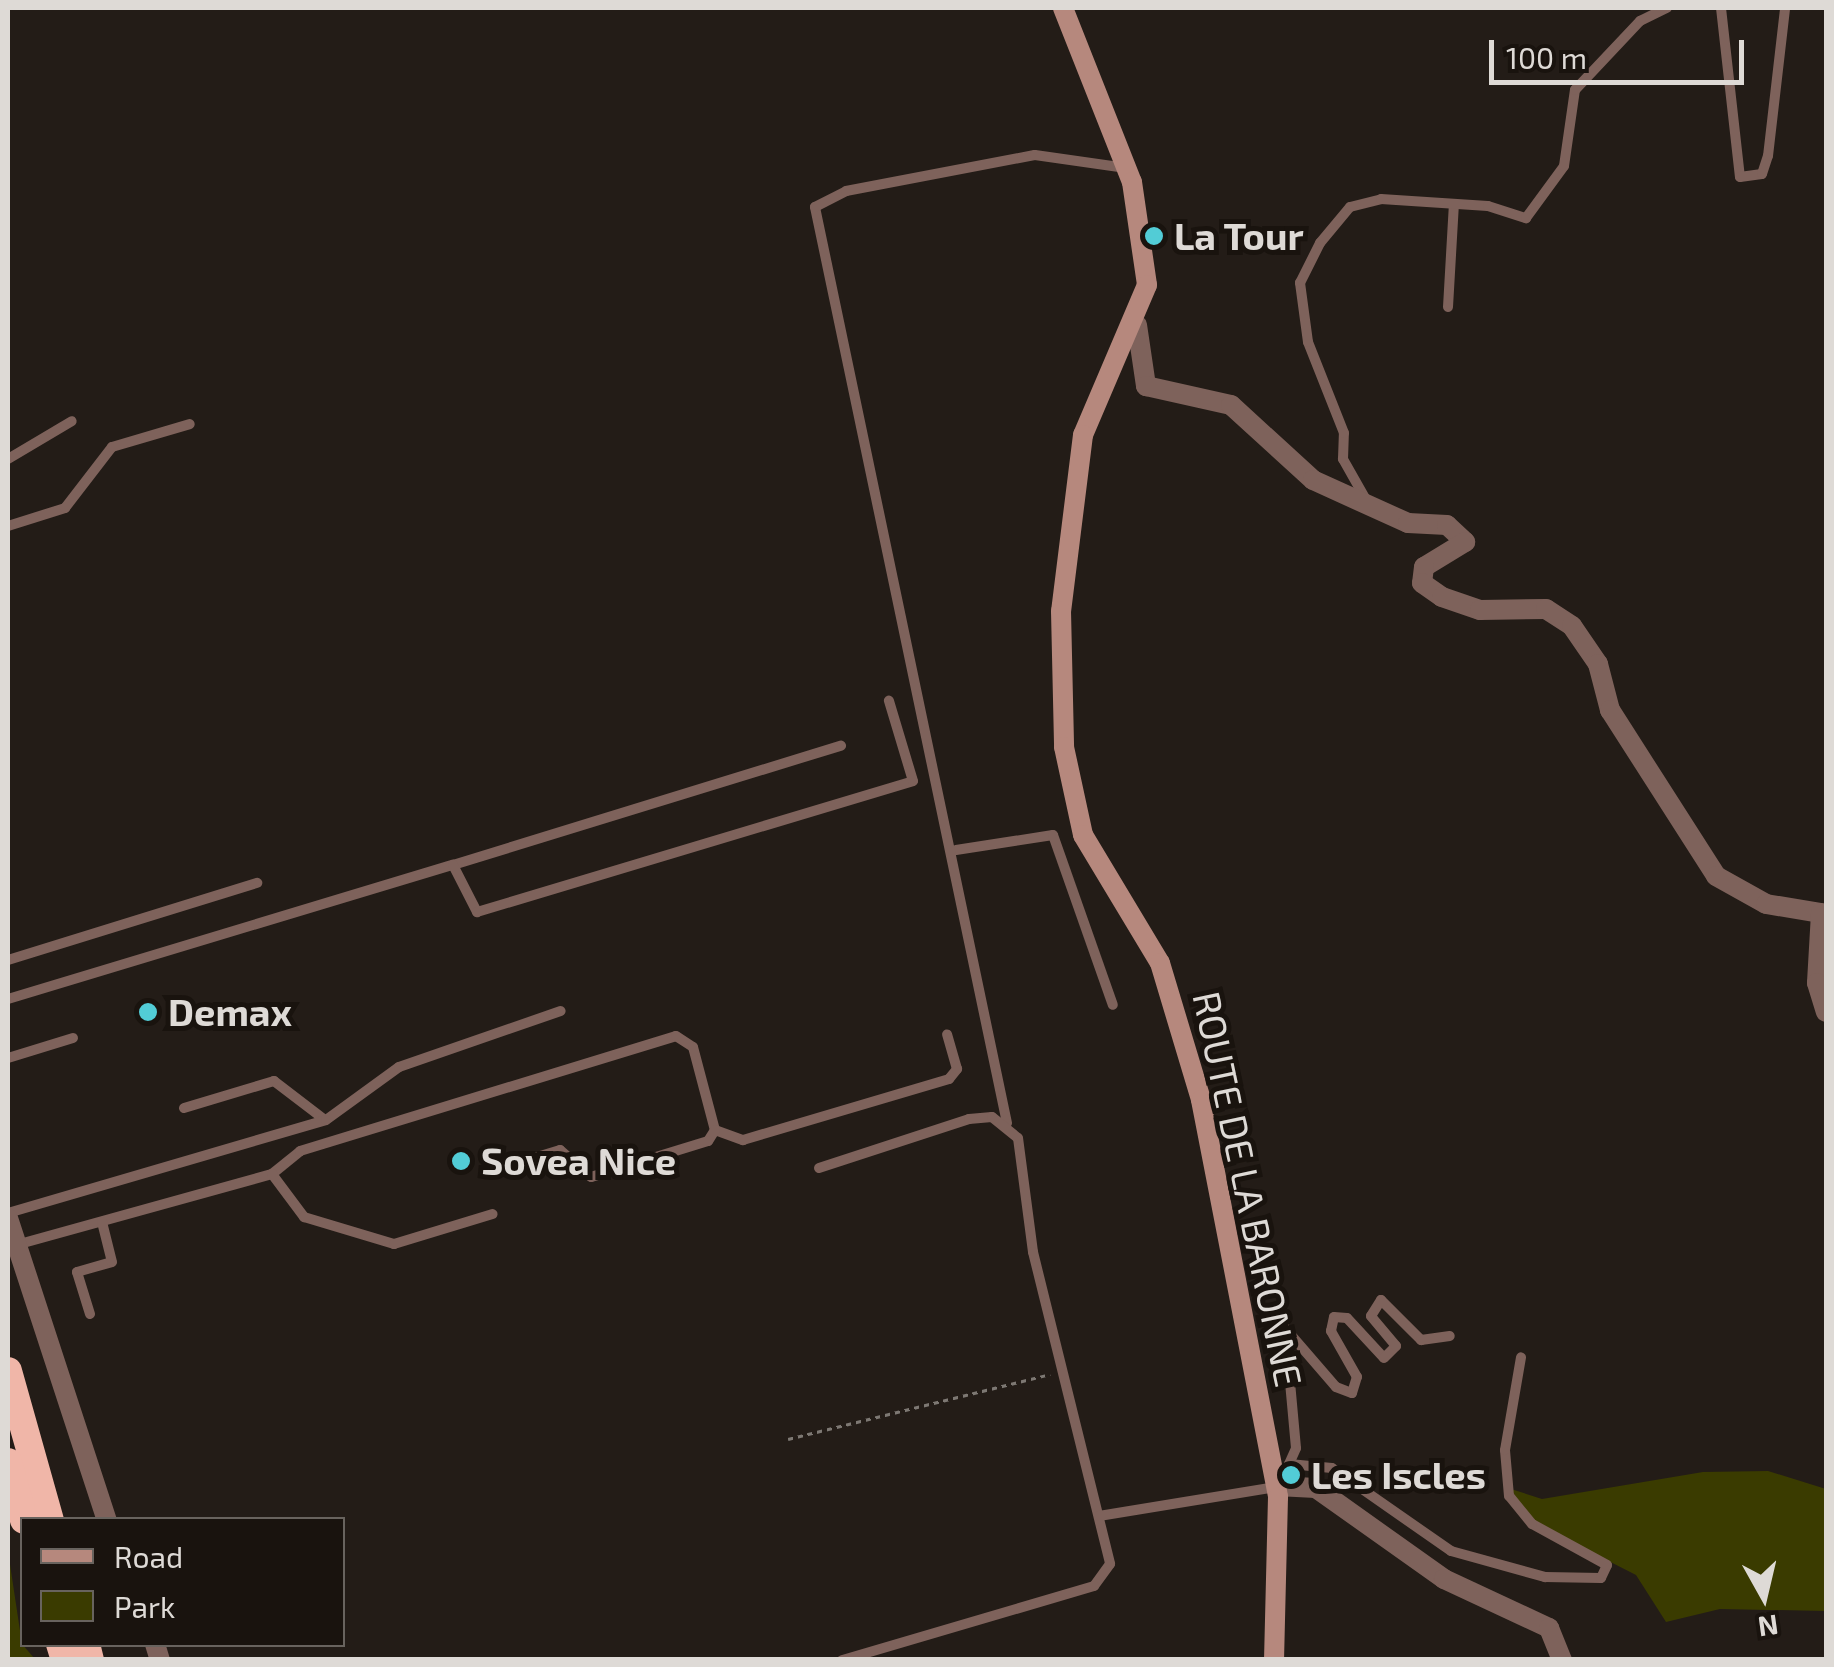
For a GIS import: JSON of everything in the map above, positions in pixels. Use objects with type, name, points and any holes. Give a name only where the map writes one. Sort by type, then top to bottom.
[{"type":"highway","points":[[8,1372],[49,1517]]},
{"type":"highway","points":[[8,1462],[23,1517]]},
{"type":"main road","name":"ROUTE DE LA BARONNE","points":[[1062,8],[1126,168],[1146,248],[1137,324],[1082,434],[1061,611],[1064,747],[1096,866],[1174,997],[1280,1473],[1274,1660]]},
{"type":"street","points":[[1137,324],[1146,386],[1240,410],[1314,480],[1408,523],[1447,524],[1465,542],[1424,567],[1422,583],[1442,597],[1480,610],[1546,610],[1572,626],[1598,664],[1610,710],[1716,876],[1766,904],[1805,903],[1821,913],[1817,983],[1826,1012]]},
{"type":"street","points":[[8,1216],[106,1517]]},
{"type":"street","points":[[1280,1473],[1316,1488],[1444,1579],[1550,1628],[1562,1660]]},
{"type":"lane","points":[[1369,506],[1363,480],[1343,459],[1300,283],[1350,206],[1454,204],[1526,218],[1564,166],[1575,90],[1640,21],[1667,8]]},
{"type":"lane","points":[[1720,8],[1740,176],[1762,174],[1768,156],[1785,8]]},
{"type":"lane","points":[[842,1660],[1094,1586],[1110,1564],[1062,1373],[1018,1138],[1007,1124],[956,850],[917,709],[815,208],[846,191],[1034,155],[1126,168]]},
{"type":"lane","points":[[1448,307],[1454,204]]},
{"type":"lane","points":[[8,459],[72,422]]},
{"type":"lane","points":[[8,526],[65,508],[112,447],[190,424]]},
{"type":"lane","points":[[453,865],[476,912],[913,781],[889,701]]},
{"type":"lane","points":[[8,1000],[841,746]]},
{"type":"lane","points":[[956,850],[1053,834],[1113,1005]]},
{"type":"lane","points":[[8,960],[257,883]]},
{"type":"lane","points":[[8,1216],[325,1120],[399,1067],[561,1011]]},
{"type":"lane","points":[[715,1130],[742,1140],[949,1079],[957,1069],[947,1034]]},
{"type":"lane","points":[[15,1246],[272,1174],[300,1151],[676,1036],[693,1048],[715,1130]]},
{"type":"lane","points":[[8,1058],[73,1038]]},
{"type":"lane","points":[[184,1108],[274,1081],[325,1120]]},
{"type":"lane","points":[[819,1168],[969,1119],[1007,1124]]},
{"type":"lane","points":[[537,1156],[560,1150],[591,1177],[689,1150],[715,1130]]},
{"type":"lane","points":[[272,1174],[304,1217],[394,1244],[494,1214]]},
{"type":"lane","points":[[90,1314],[78,1272],[112,1262],[102,1222]]},
{"type":"lane","points":[[1280,1473],[1296,1448],[1285,1328],[1336,1387],[1352,1392],[1358,1377],[1331,1331],[1334,1317],[1347,1318],[1384,1358],[1396,1346],[1371,1316],[1380,1300],[1421,1340],[1450,1336]]},
{"type":"lane","points":[[1099,1516],[1280,1473],[1332,1468],[1451,1552],[1545,1577],[1602,1578],[1607,1565],[1532,1524],[1509,1496],[1505,1450],[1521,1357]]},
{"type":"path","points":[[788,1439],[1062,1373]]},
{"type":"green space","points":[[1768,1471],[1826,1489],[1826,1611],[1720,1609],[1666,1622],[1636,1575],[1528,1520],[1511,1489],[1542,1499],[1703,1472]]},
{"type":"green space","points":[[8,1551],[20,1647],[35,1659],[8,1659]]},
{"type":"place","name":"La Tour","points":[[1154,236]]},
{"type":"place","name":"Demax","points":[[148,1012]]},
{"type":"place","name":"Sovea Nice","points":[[461,1161]]},
{"type":"place","name":"Les Iscles","points":[[1291,1475]]}]
